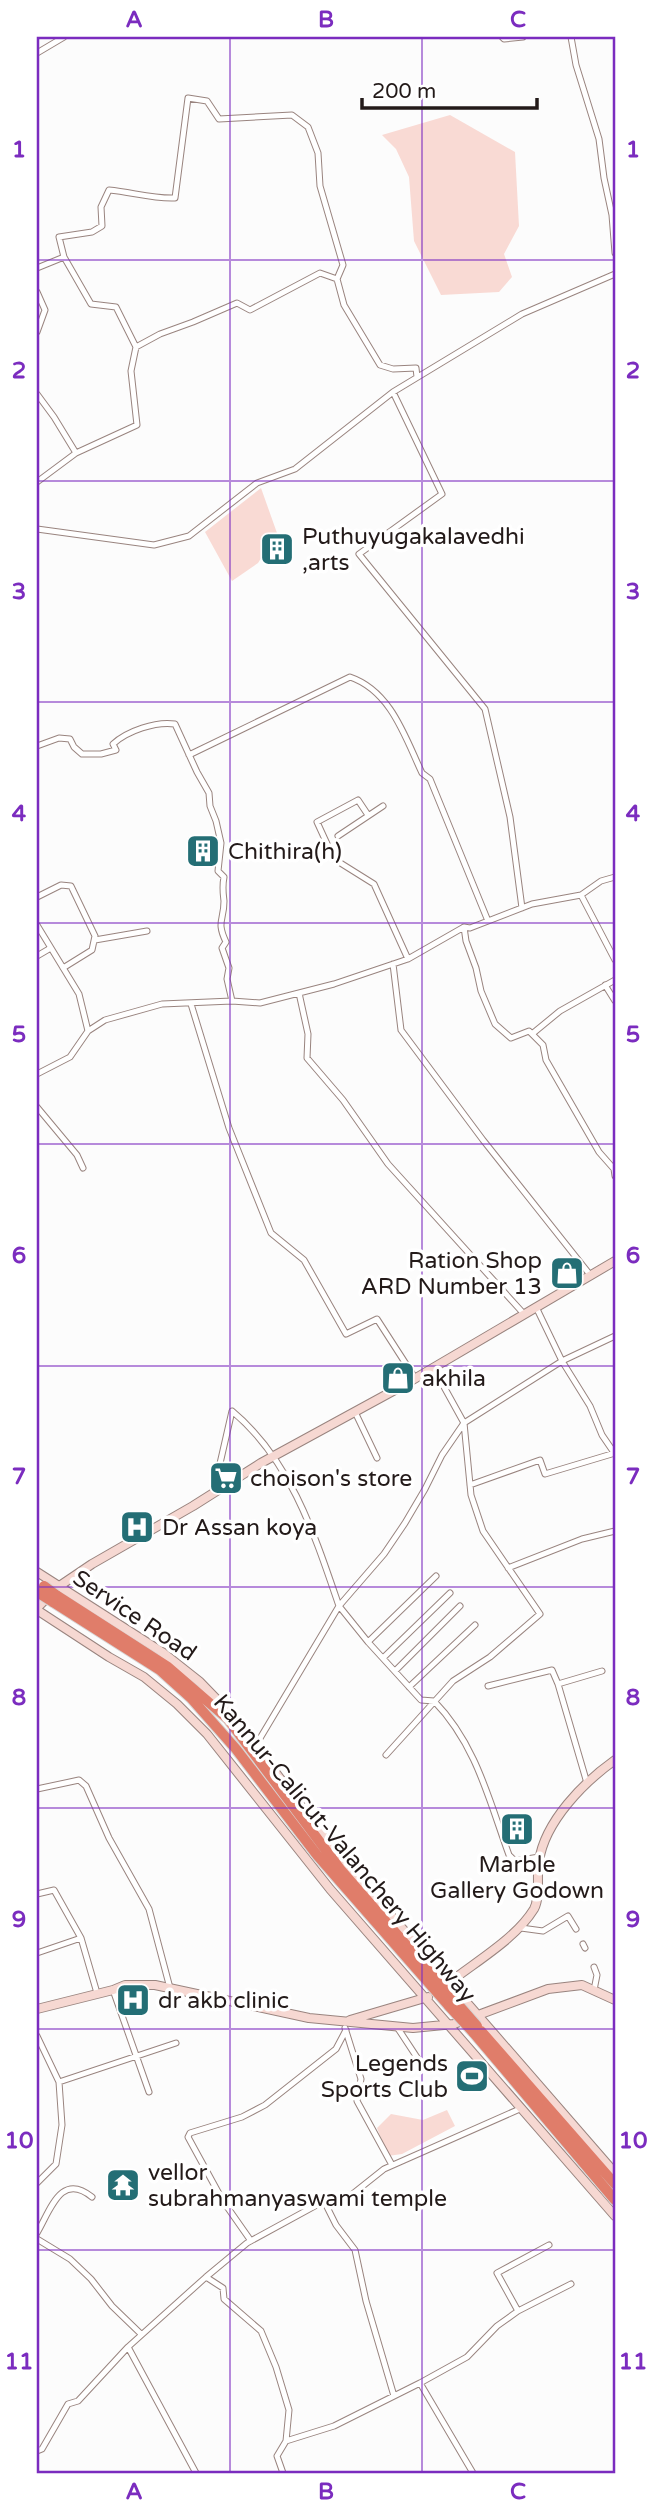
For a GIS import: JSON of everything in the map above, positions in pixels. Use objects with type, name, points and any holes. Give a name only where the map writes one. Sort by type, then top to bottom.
[{"type":"highway","name":"Kannur-Calicut-Valanchery Highway","points":[[39,1588],[56,1595],[160,1671],[191,1698],[232,1743],[317,1855],[443,1988],[452,2004],[476,2024],[615,2200]]},
{"type":"highway","points":[[476,2024],[615,2185]]},
{"type":"street","points":[[37,53],[64,37]]},
{"type":"street","points":[[502,37],[523,37]]},
{"type":"street","points":[[571,37],[576,65],[599,139],[612,215],[615,253]]},
{"type":"street","points":[[37,482],[76,453],[137,425],[131,371],[136,348],[116,307],[91,304],[64,257],[59,237],[92,232],[102,226],[101,207],[109,190],[133,192],[155,199],[175,198],[188,98],[207,101],[219,119],[292,115],[308,127],[318,153],[320,186],[343,265],[337,279],[344,305],[380,365],[393,369],[416,368],[417,377]]},
{"type":"street","points":[[37,268],[64,257]]},
{"type":"street","points":[[136,348],[160,334],[236,303],[250,310],[320,273],[337,279]]},
{"type":"street","points":[[37,529],[154,545],[189,536],[257,483],[295,470],[393,392],[417,377],[522,314],[615,274]]},
{"type":"street","points":[[37,292],[45,310],[37,332]]},
{"type":"street","points":[[393,392],[442,494],[359,554],[485,709],[510,817],[522,908]]},
{"type":"street","points":[[37,394],[76,453]]},
{"type":"street","points":[[189,755],[350,677],[360,680],[389,705],[422,773],[430,779],[488,921]]},
{"type":"street","points":[[37,746],[59,738],[70,739],[82,754],[102,754],[116,750],[113,744],[124,734],[167,722],[175,724],[209,793],[209,806],[221,843],[218,871],[224,877],[221,891],[224,902],[219,927],[226,942],[222,948],[229,968],[227,979],[232,1001]]},
{"type":"street","points":[[368,816],[358,800],[317,822],[334,859],[374,884],[408,959]]},
{"type":"street","points":[[338,836],[383,806]]},
{"type":"street","points":[[37,1074],[70,1057],[88,1031],[105,1020],[162,1004],[232,1001],[260,1003],[299,993],[408,959],[464,927],[470,928],[532,904],[581,895],[601,881],[615,877]]},
{"type":"street","points":[[37,897],[61,885],[71,886],[95,940],[92,950],[63,968]]},
{"type":"street","points":[[581,895],[615,960]]},
{"type":"street","points":[[37,925],[79,994],[88,1031]]},
{"type":"street","points":[[464,927],[481,991],[495,1024],[511,1038],[529,1031],[543,1045],[546,1060],[599,1152],[614,1169],[615,1176]]},
{"type":"street","points":[[95,940],[147,931]]},
{"type":"street","points":[[37,956],[50,949]]},
{"type":"street","points":[[393,964],[401,1030],[483,1140],[591,1276]]},
{"type":"street","points":[[532,1034],[560,1011],[615,980]]},
{"type":"street","points":[[605,985],[615,1001]]},
{"type":"street","points":[[299,993],[308,1034],[307,1058],[343,1100],[388,1164],[524,1314]]},
{"type":"street","points":[[191,1004],[229,1128],[271,1233],[304,1260],[346,1334],[377,1319],[415,1378]]},
{"type":"street","points":[[37,1107],[72,1149],[83,1168]]},
{"type":"street","points":[[615,1261],[127,1543],[37,1609],[144,1677],[177,1704],[207,1734],[330,1889],[615,2216]]},
{"type":"street","points":[[470,1485],[540,1460],[545,1474],[615,1453],[602,1435],[590,1406],[562,1361],[536,1307]]},
{"type":"street","points":[[256,1745],[340,1606],[384,1554],[464,1423],[562,1361],[615,1336]]},
{"type":"street","points":[[386,1755],[453,1681],[489,1657],[540,1614],[483,1531],[471,1495],[464,1423],[433,1367]]},
{"type":"street","points":[[213,1494],[232,1411],[259,1438],[290,1482],[309,1521],[340,1606],[368,1642],[421,1700],[434,1701],[459,1731],[469,1750],[509,1855],[515,1861],[539,1857]]},
{"type":"street","points":[[355,1412],[377,1458]]},
{"type":"street","points":[[508,1568],[582,1539],[615,1531]]},
{"type":"street","name":"Service Road","points":[[37,1572],[56,1595],[162,1652],[200,1682],[233,1715],[443,1988],[615,2173]]},
{"type":"street","points":[[368,1642],[436,1576]]},
{"type":"street","points":[[383,1658],[450,1593]]},
{"type":"street","points":[[395,1671],[460,1606]]},
{"type":"street","points":[[409,1687],[475,1625]]},
{"type":"street","points":[[488,1686],[552,1670],[586,1783]]},
{"type":"street","points":[[558,1684],[602,1671]]},
{"type":"street","points":[[251,2241],[223,2201],[188,2137],[190,2133],[242,2117],[265,2105],[335,2049],[344,2026],[425,1998],[443,1988],[521,1928],[536,1905],[542,1841],[592,1776],[615,1760]]},
{"type":"street","points":[[37,1788],[79,1780],[86,1786],[110,1838],[149,1909],[170,1988]]},
{"type":"street","points":[[37,1894],[54,1890],[81,1938],[97,1993]]},
{"type":"street","points":[[521,1928],[543,1931],[568,1916],[576,1929]]},
{"type":"street","points":[[37,1952],[81,1938]]},
{"type":"street","points":[[593,1990],[597,1975],[594,1967]]},
{"type":"street","points":[[37,2009],[125,1985],[155,1985],[344,2026],[397,2027],[476,2024],[548,1989],[582,1985],[615,2000]]},
{"type":"street","points":[[113,1990],[149,2092]]},
{"type":"street","points":[[344,2026],[361,2079],[357,2101],[392,2165]]},
{"type":"street","points":[[397,2027],[424,2068]]},
{"type":"street","points":[[37,2036],[59,2082],[62,2125],[56,2164],[37,2183]]},
{"type":"street","points":[[59,2082],[176,2043]]},
{"type":"street","points":[[37,2451],[42,2449],[68,2404],[78,2401],[141,2334],[205,2277],[251,2241],[324,2201],[340,2204],[392,2165],[522,2108]]},
{"type":"street","points":[[37,2233],[65,2190],[72,2186],[80,2188],[92,2197]]},
{"type":"street","points":[[324,2201],[336,2225],[355,2250],[366,2301],[394,2396]]},
{"type":"street","points":[[37,2239],[70,2259],[141,2334]]},
{"type":"street","points":[[518,2311],[497,2273],[550,2245]]},
{"type":"street","points":[[205,2277],[223,2288],[225,2299],[261,2331],[276,2367],[289,2410],[286,2441],[277,2456],[283,2473]]},
{"type":"street","points":[[286,2441],[334,2426],[420,2383],[467,2357],[497,2326],[518,2311],[571,2284]]},
{"type":"street","points":[[128,2347],[196,2473]]},
{"type":"street","points":[[420,2383],[472,2473]]},
{"type":"shaded area","points":[[450,115],[515,152],[519,226],[504,254],[512,277],[499,292],[441,295],[414,241],[409,177],[396,149],[382,135]]},
{"type":"shaded area","points":[[261,488],[277,533],[258,563],[232,581],[205,532]]},
{"type":"shaded area","points":[[447,2110],[455,2126],[402,2154],[388,2156],[377,2128],[391,2114],[423,2120]]},
{"type":"place","name":"Puthuyugakalavedhi ,arts","points":[[277,549]]},
{"type":"place","name":"Chithira(h)","points":[[203,851]]},
{"type":"place","name":"Ration Shop ARD Number 13","points":[[567,1273]]},
{"type":"place","name":"akhila","points":[[398,1378]]},
{"type":"place","name":"choison's store","points":[[226,1478]]},
{"type":"place","name":"Dr Assan koya","points":[[137,1527]]},
{"type":"place","name":"Marble Gallery Godown","points":[[517,1829]]},
{"type":"place","name":"dr akb clinic","points":[[133,2000]]},
{"type":"place","name":"Legends Sports Club","points":[[472,2076]]},
{"type":"place","name":"vellor subrahmanyaswami temple","points":[[123,2185]]}]
